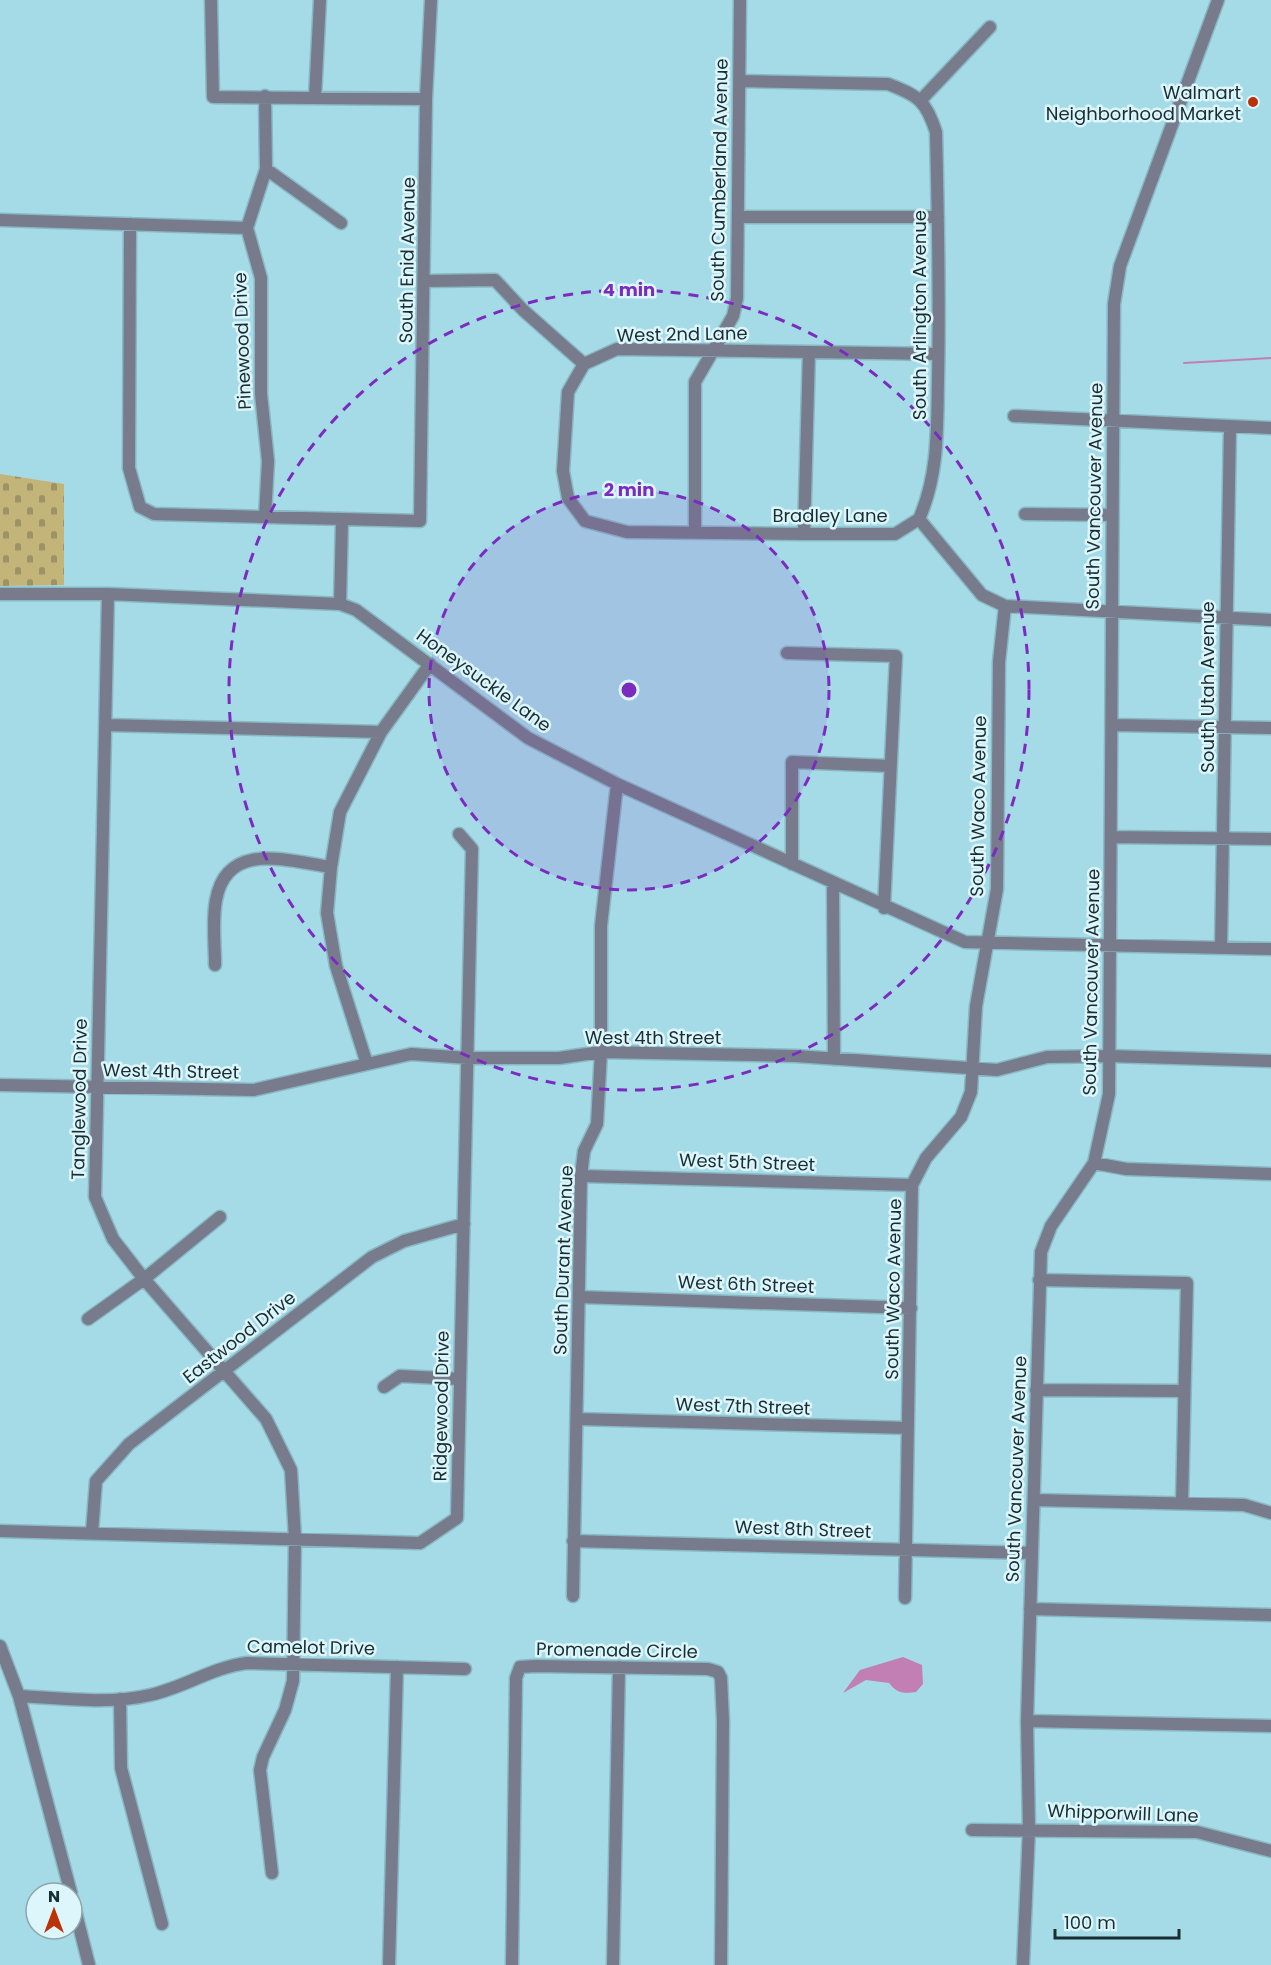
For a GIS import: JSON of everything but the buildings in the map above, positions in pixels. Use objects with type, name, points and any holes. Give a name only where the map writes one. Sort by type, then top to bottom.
[{"type":"street","points":[[211,0],[213,97],[426,99]]},
{"type":"street","points":[[315,97],[320,0]]},
{"type":"street","name":"South Enid Avenue","points":[[342,520],[420,521],[426,99],[431,0]]},
{"type":"street","name":"South Cumberland Avenue","points":[[695,531],[695,382],[733,316],[737,298],[740,0]]},
{"type":"street","name":"South Vancouver Avenue","points":[[1023,1965],[1029,1829],[1027,1721],[1041,1252],[1051,1226],[1094,1163],[1109,1094],[1114,304],[1120,266],[1218,0]]},
{"type":"street","points":[[739,81],[888,84],[910,92],[925,105],[990,27]]},
{"type":"street","points":[[0,220],[247,228],[266,169],[265,96]]},
{"type":"street","name":"South Arlington Avenue","points":[[920,519],[930,495],[936,464],[938,354],[936,132],[925,105]]},
{"type":"street","points":[[266,169],[341,223]]},
{"type":"street","points":[[738,217],[938,218]]},
{"type":"street","points":[[130,224],[129,468],[140,507],[154,514],[342,520],[340,604]]},
{"type":"street","name":"Pinewood Drive","points":[[247,228],[261,278],[261,394],[268,461],[265,517]]},
{"type":"street","points":[[425,280],[495,280],[523,310],[584,364]]},
{"type":"street","name":"West 2nd Lane","points":[[584,364],[617,349],[938,354]]},
{"type":"street","points":[[804,534],[809,352]]},
{"type":"street","name":"Bradley Lane","points":[[584,364],[568,392],[563,471],[568,498],[585,520],[627,532],[896,534],[920,519]]},
{"type":"street","points":[[1014,416],[1271,428]]},
{"type":"street","name":"South Utah Avenue","points":[[1221,948],[1230,426]]},
{"type":"street","points":[[1025,514],[1112,515]]},
{"type":"street","points":[[920,519],[982,595],[1005,606],[1271,620]]},
{"type":"street","name":"Honeysuckle Lane","points":[[0,594],[108,594],[340,604],[356,610],[528,738],[617,784],[884,908],[965,942],[1271,949]]},
{"type":"street","name":"Tanglewood Drive","points":[[108,594],[95,1197],[113,1239],[144,1279],[266,1419],[291,1470],[295,1538],[291,1695],[262,1757],[260,1770],[272,1873]]},
{"type":"street","name":"South Waco Avenue","points":[[905,1598],[912,1185],[926,1158],[961,1117],[971,1092],[976,1006],[997,889],[999,662],[1005,606]]},
{"type":"street","points":[[787,653],[896,656],[884,908]]},
{"type":"street","points":[[367,1064],[336,966],[327,913],[331,867],[340,812],[381,732],[430,664]]},
{"type":"street","points":[[106,725],[381,732]]},
{"type":"street","points":[[1113,725],[1271,728]]},
{"type":"street","points":[[792,864],[792,762],[890,766]]},
{"type":"street","name":"South Durant Avenue","points":[[573,1596],[581,1176],[585,1152],[597,1124],[601,1052],[601,926],[617,784]]},
{"type":"street","name":"Ridgewood Drive","points":[[0,1531],[420,1543],[457,1518],[472,849],[459,834]]},
{"type":"street","points":[[1111,837],[1271,839]]},
{"type":"street","points":[[215,965],[216,901],[222,882],[235,865],[254,858],[331,867]]},
{"type":"street","points":[[833,883],[834,1059]]},
{"type":"street","name":"West 4th Street","points":[[0,1085],[254,1090],[411,1054],[468,1058],[559,1058],[601,1052],[787,1055],[997,1070],[1041,1058],[1109,1056],[1271,1061]]},
{"type":"street","points":[[1094,1163],[1126,1169],[1271,1174]]},
{"type":"street","name":"West 5th Street","points":[[581,1176],[912,1185]]},
{"type":"street","points":[[88,1319],[144,1279],[220,1217]]},
{"type":"street","name":"Eastwood Drive","points":[[92,1532],[96,1481],[129,1444],[372,1257],[404,1241],[464,1224]]},
{"type":"street","points":[[1039,1280],[1187,1283],[1182,1503]]},
{"type":"street","name":"West 6th Street","points":[[579,1297],[911,1308]]},
{"type":"street","points":[[384,1387],[400,1376],[460,1379]]},
{"type":"street","points":[[1036,1390],[1184,1391]]},
{"type":"street","name":"West 7th Street","points":[[577,1419],[908,1428]]},
{"type":"street","points":[[1034,1500],[1244,1505],[1271,1513]]},
{"type":"street","name":"West 8th Street","points":[[573,1541],[1032,1553]]},
{"type":"street","points":[[1030,1609],[1271,1615]]},
{"type":"street","points":[[0,1646],[19,1696],[68,1881]]},
{"type":"street","name":"Camelot Drive","points":[[19,1696],[120,1699],[168,1691],[232,1665],[293,1664],[465,1669]]},
{"type":"street","points":[[389,1965],[398,1667]]},
{"type":"street","name":"Promenade Circle","points":[[512,1965],[516,1678],[520,1667],[708,1669],[718,1672],[721,1678],[723,1883],[721,1965]]},
{"type":"street","points":[[614,1965],[619,1667]]},
{"type":"street","points":[[120,1699],[121,1768],[162,1924]]},
{"type":"street","points":[[1027,1721],[1271,1726]]},
{"type":"street","name":"Whipporwill Lane","points":[[972,1830],[1197,1832],[1271,1851]]},
{"type":"street","points":[[83,1941],[89,1965]]},
{"type":"green space","points":[[0,474],[64,484],[64,585],[0,586]]},
{"type":"shaded area","points":[[903,1657],[922,1665],[923,1684],[916,1692],[901,1692],[889,1683],[866,1680],[843,1693],[860,1670]]},
{"type":"waterway","points":[[1184,363],[1271,358]]},
{"type":"place","name":"Walmart Neighborhood Market","points":[[1253,102]]}]
